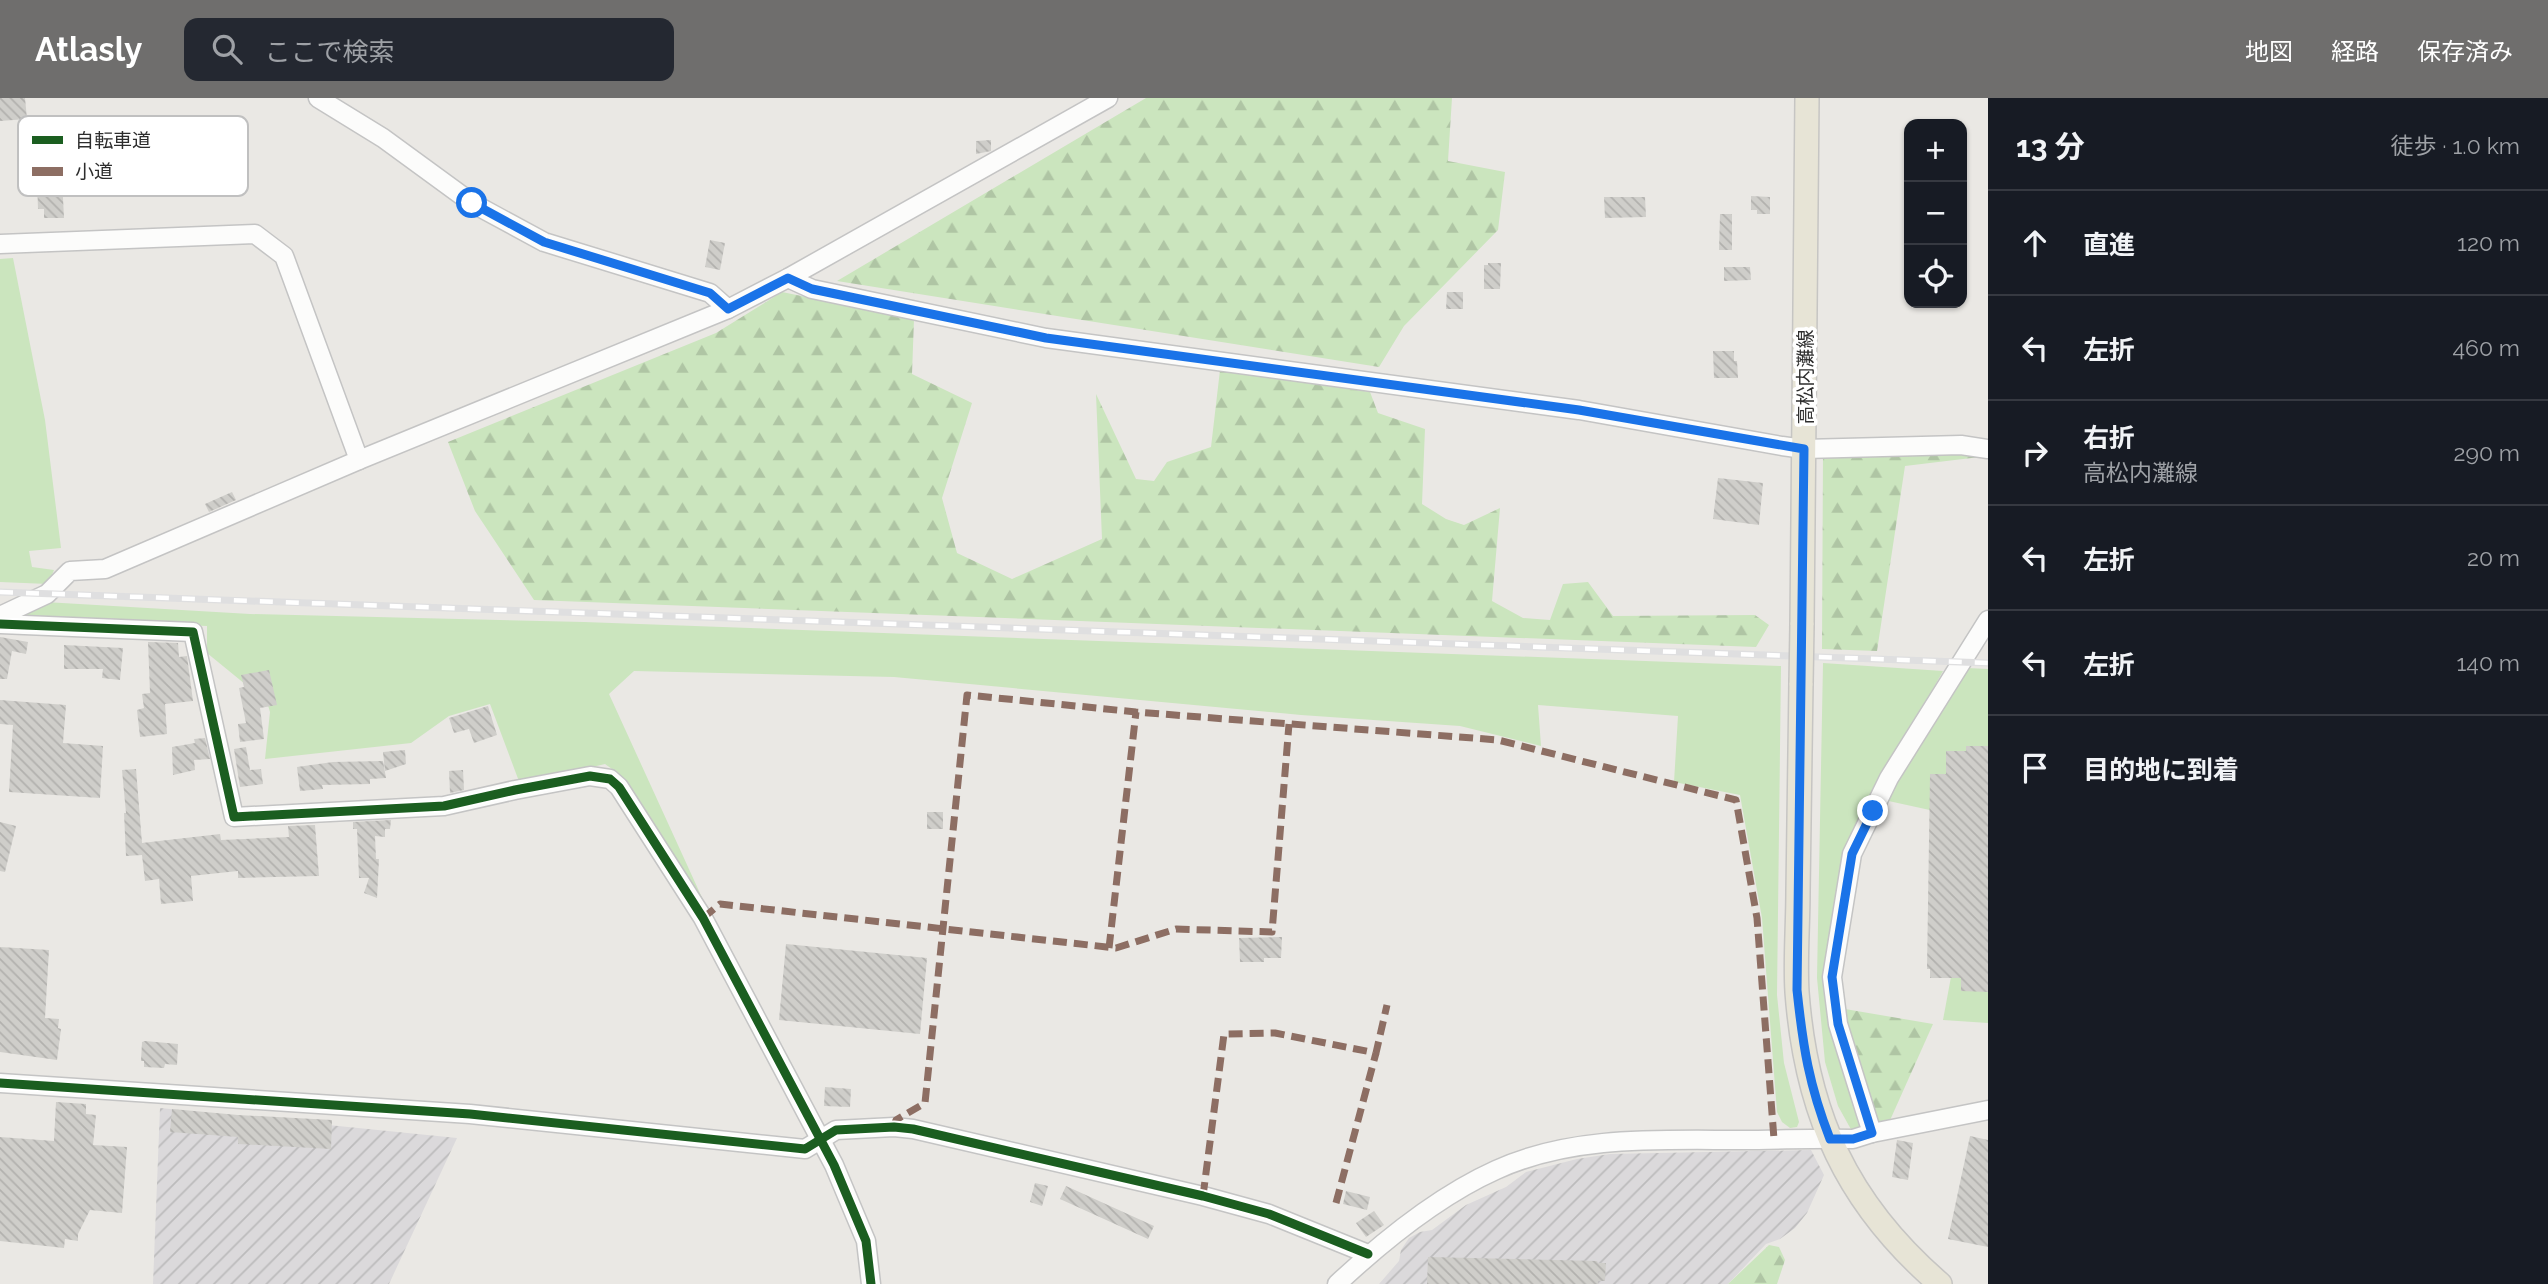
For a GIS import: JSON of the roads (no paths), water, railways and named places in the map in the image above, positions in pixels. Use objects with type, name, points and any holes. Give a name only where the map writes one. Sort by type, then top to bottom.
[{"type":"main road","name":"高松内灘線","points":[[1807,98],[1797,990],[1804,1053],[1814,1097],[1830,1139],[1856,1192],[1882,1228],[1914,1262],[1940,1284]]},
{"type":"street","points":[[318,98],[383,138],[472,203],[544,242],[710,293],[728,309]]},
{"type":"street","points":[[0,616],[47,594],[70,571],[104,569],[359,460],[728,309],[1108,98]]},
{"type":"street","points":[[0,244],[255,234],[284,256],[359,460]]},
{"type":"street","points":[[788,278],[812,289],[1046,338],[1579,410],[1804,449],[1961,445],[1988,449]]},
{"type":"street","points":[[1872,1133],[1838,1024],[1832,977],[1852,854],[1889,778],[1988,620]]},
{"type":"street","points":[[0,624],[193,632],[234,817],[444,806],[590,776],[610,779],[619,787],[703,918],[834,1165],[866,1241],[871,1284]]},
{"type":"street","points":[[0,1083],[470,1114],[805,1149],[836,1130],[894,1126],[1190,1193],[1256,1211],[1368,1254]]},
{"type":"street","points":[[1337,1284],[1368,1254],[1413,1220],[1495,1170],[1562,1148],[1595,1143],[1853,1139],[1988,1110]]},
{"type":"railway","points":[[0,592],[1988,663]]}]
